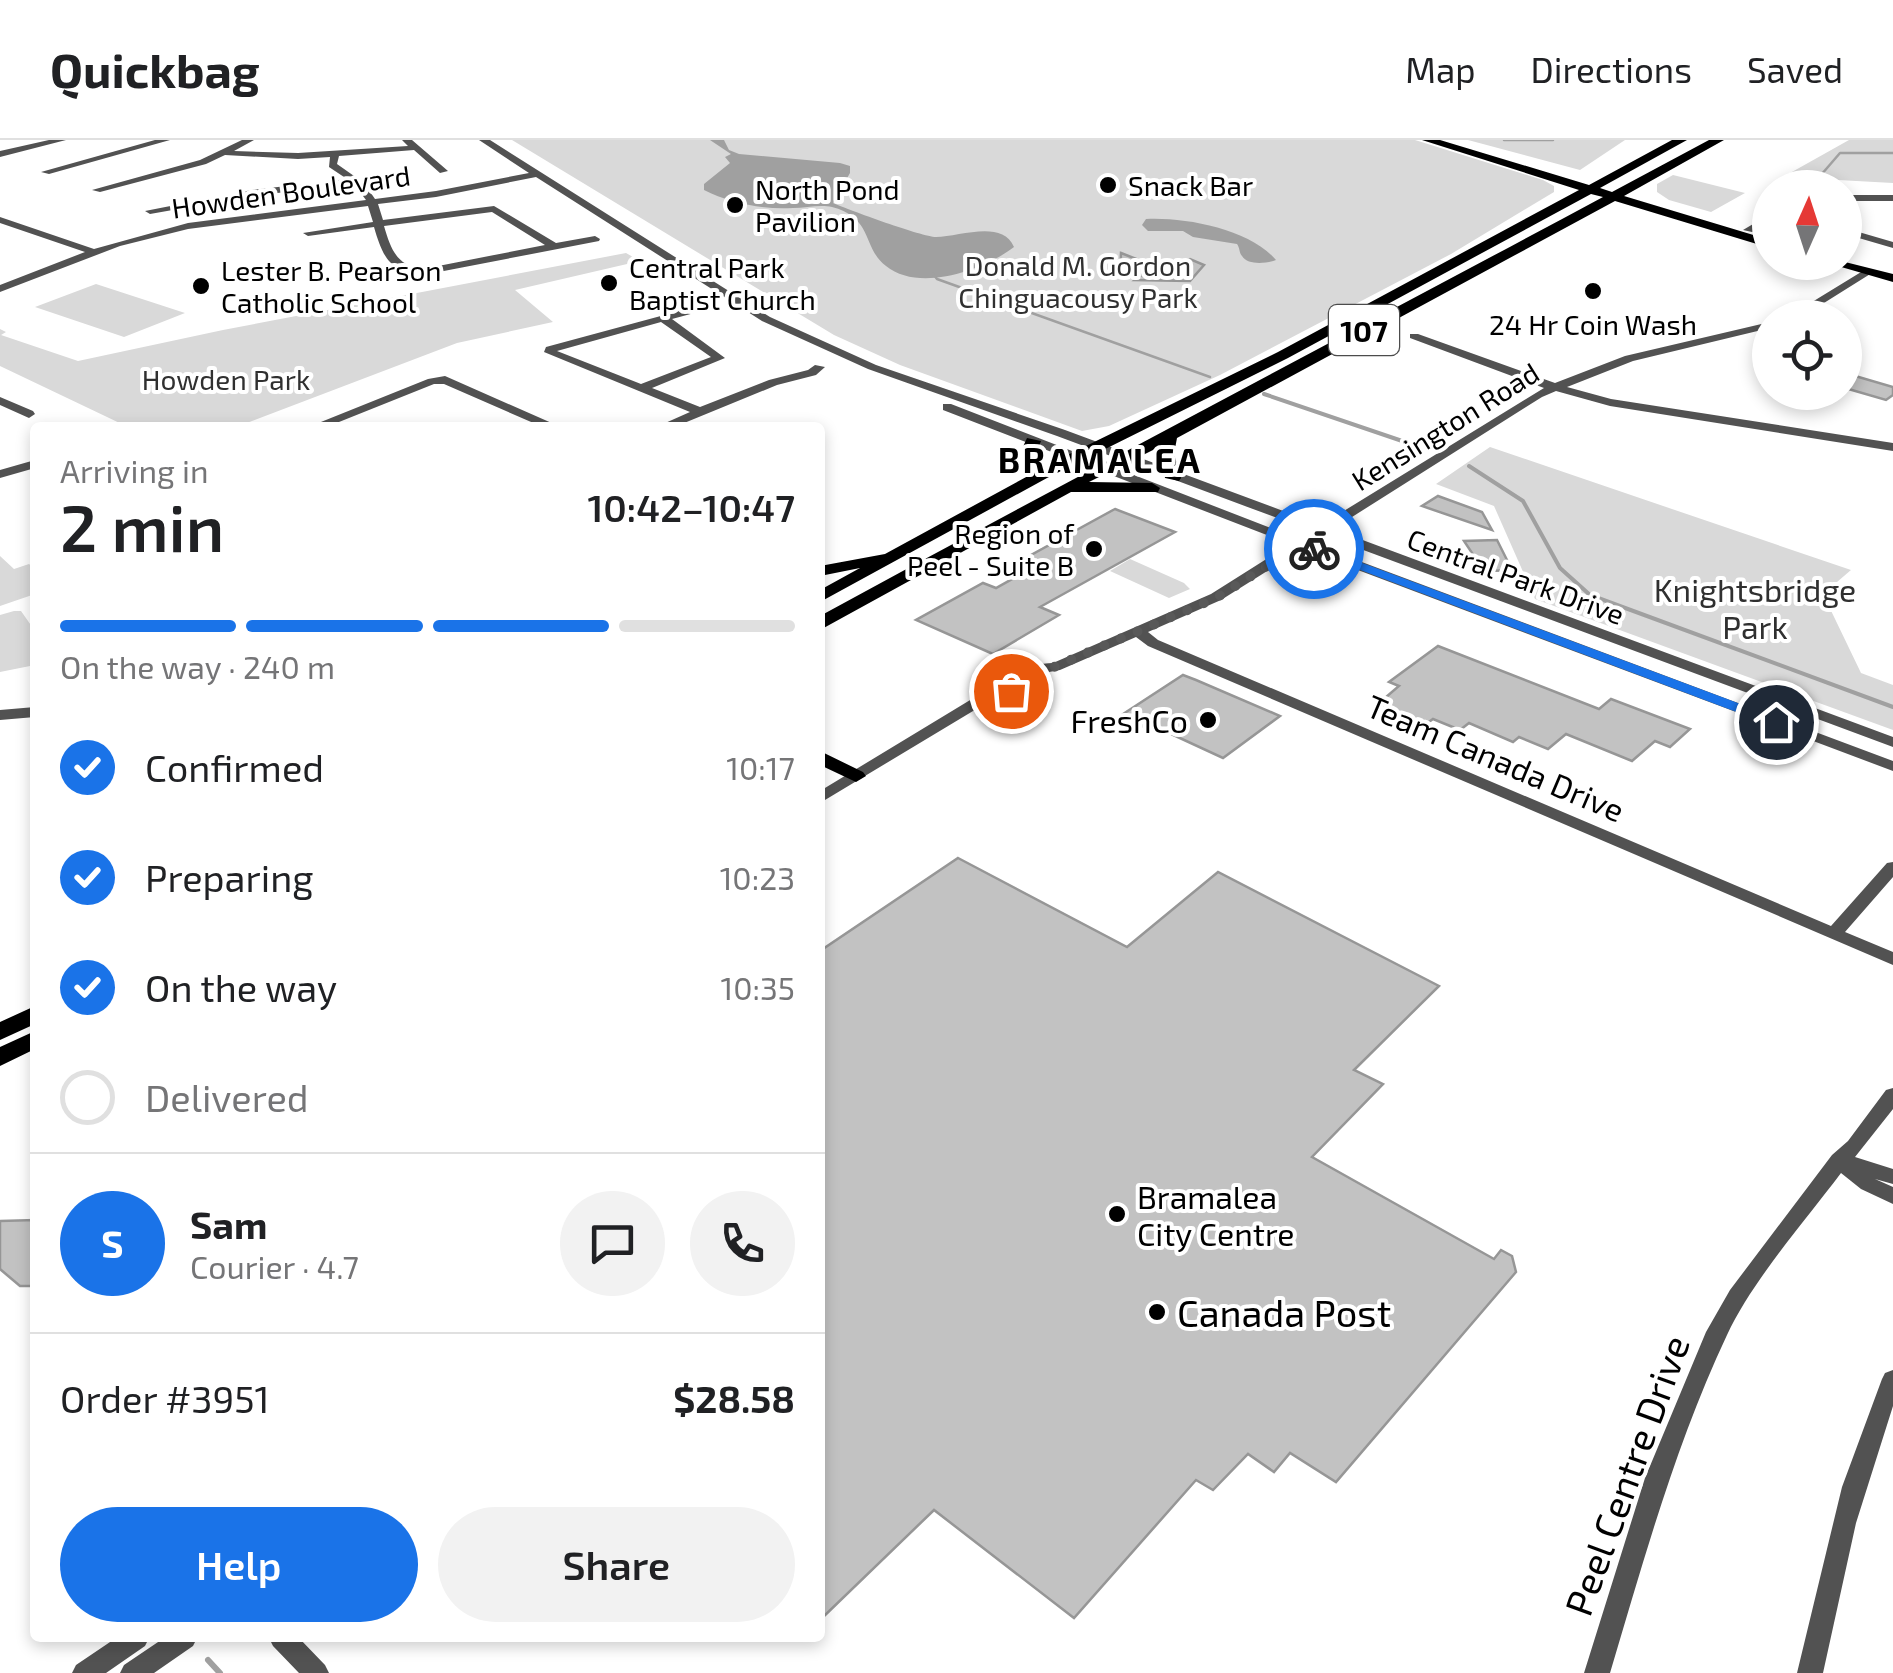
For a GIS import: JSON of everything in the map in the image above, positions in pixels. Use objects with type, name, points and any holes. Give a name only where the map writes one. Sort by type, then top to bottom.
[{"type":"main road","points":[[1428,140],[1752,235]]},
{"type":"main road","points":[[1446,140],[1552,175],[1620,172]]},
{"type":"main road","name":"107","points":[[825,594],[1076,458],[1292,350],[1681,140]]},
{"type":"main road","name":"107","points":[[825,621],[1102,468],[1170,436],[1718,140]]},
{"type":"main road","points":[[1552,175],[1562,189],[1564,201]]},
{"type":"main road","points":[[1642,180],[1667,209]]},
{"type":"main road","points":[[1584,212],[1667,209],[1752,232]]},
{"type":"main road","points":[[1862,268],[1870,272]]},
{"type":"main road","points":[[1862,270],[1893,278]]},
{"type":"main road","points":[[1170,436],[1166,454],[1174,478]]},
{"type":"main road","points":[[1034,441],[1029,451],[1035,461],[1036,480]]},
{"type":"main road","points":[[1071,488],[1152,488]]},
{"type":"main road","points":[[825,570],[901,555]]},
{"type":"main road","points":[[825,761],[851,779]]},
{"type":"main road","points":[[825,770],[851,779]]},
{"type":"main road","points":[[0,1032],[30,1017]]},
{"type":"main road","points":[[0,1058],[30,1042]]},
{"type":"street","points":[[0,154],[61,140]]},
{"type":"street","points":[[46,172],[165,140]]},
{"type":"street","points":[[98,190],[176,171],[228,152],[248,140]]},
{"type":"street","name":"Central Park Drive","points":[[484,140],[790,336],[1152,488],[1893,766]]},
{"type":"street","points":[[228,152],[334,155],[409,144],[443,171]]},
{"type":"street","points":[[334,155],[332,165],[364,188],[388,256],[415,273],[595,240]]},
{"type":"street","name":"Howden Boulevard","points":[[0,288],[94,252],[215,220],[370,202],[537,174]]},
{"type":"street","points":[[150,210],[251,189],[354,181]]},
{"type":"street","points":[[1862,198],[1893,198]]},
{"type":"street","points":[[308,233],[494,208],[554,247]]},
{"type":"street","points":[[0,220],[94,252]]},
{"type":"street","points":[[1748,230],[1752,228]]},
{"type":"street","points":[[1862,236],[1893,245]]},
{"type":"street","points":[[1821,300],[1870,272]]},
{"type":"street","points":[[694,310],[550,348],[696,410]]},
{"type":"street","points":[[639,388],[719,358],[663,318]]},
{"type":"street","name":"Kensington Road","points":[[1302,544],[1553,387],[1629,358],[1752,328]]},
{"type":"street","points":[[1414,336],[1553,387],[1643,408],[1893,447]]},
{"type":"street","points":[[672,422],[773,382],[812,373],[841,358]]},
{"type":"street","name":"Central Park Drive","points":[[841,358],[1097,448],[1893,742]]},
{"type":"street","points":[[327,422],[432,381],[445,380],[543,422]]},
{"type":"street","points":[[0,402],[29,414]]},
{"type":"street","points":[[0,474],[30,465]]},
{"type":"street","points":[[825,795],[995,692],[1011,691],[1046,678],[1054,674],[1054,667],[1216,598],[1302,544]]},
{"type":"street","points":[[1445,599],[1504,598]]},
{"type":"street","name":"Team Canada Drive","points":[[1137,631],[1153,643],[1834,933]]},
{"type":"street","points":[[0,714],[30,712]]},
{"type":"street","points":[[1893,867],[1834,933],[1893,959]]},
{"type":"street","name":"Peel Centre Drive","points":[[1597,1673],[1656,1478],[1717,1332],[1738,1296],[1893,1095]]},
{"type":"street","points":[[1840,1160],[1893,1178]]},
{"type":"street","points":[[1840,1160],[1868,1184],[1893,1196]]},
{"type":"street","points":[[1810,1673],[1864,1448],[1893,1379]]},
{"type":"street","points":[[85,1673],[130,1642]]},
{"type":"street","points":[[133,1673],[178,1642]]},
{"type":"street","points":[[286,1642],[316,1673]]},
{"type":"green space","name":"Donald M. Gordon Chinguacousy Park","points":[[512,140],[1415,140],[1543,180],[1554,186],[1554,192],[1451,254],[1220,375],[1109,426],[1082,431],[900,365],[834,335]]},
{"type":"green space","points":[[1468,140],[1625,140],[1580,170]]},
{"type":"green space","points":[[1849,140],[1893,140],[1893,183],[1862,181],[1862,170],[1795,170]]},
{"type":"green space","points":[[1673,175],[1745,193],[1711,212],[1669,200],[1657,192],[1657,184]]},
{"type":"green space","name":"Howden Park","points":[[626,253],[640,261],[515,290],[553,322],[457,343],[249,422],[118,422],[0,366],[0,329],[6,332],[1,335],[78,361]]},
{"type":"green space","points":[[96,284],[185,313],[124,337],[35,307]]},
{"type":"green space","name":"Knightsbridge Park","points":[[1490,447],[1851,570],[1823,594],[1861,673],[1893,685],[1893,730],[1535,599],[1494,506],[1436,484]]},
{"type":"green space","points":[[0,556],[14,569],[29,564],[30,596],[0,606]]},
{"type":"green space","points":[[1130,559],[1190,589],[1169,598],[1110,571]]},
{"type":"green space","points":[[21,611],[30,624],[30,666],[0,672],[0,615]]},
{"type":"shaded area","points":[[710,140],[724,140],[729,150],[739,154],[850,166],[833,203],[928,236],[990,232],[1008,239],[1014,247],[986,263],[951,275],[916,278],[900,274],[879,259],[861,226],[845,212],[827,206],[759,207],[704,190],[704,184],[730,163],[725,157],[731,154]]},
{"type":"shaded area","points":[[1146,219],[1216,227],[1250,240],[1276,260],[1249,261],[1241,255],[1237,244],[1193,237],[1183,231],[1148,231],[1142,225]]},
{"type":"building","points":[[1121,253],[1162,269],[1190,259],[1204,265],[1190,281],[1135,280],[1139,277],[1120,276]]},
{"type":"building","points":[[1862,378],[1893,387],[1893,395],[1886,400],[1862,393]]},
{"type":"building","points":[[1438,496],[1482,512],[1492,530],[1422,506]]},
{"type":"building","points":[[1115,509],[1175,532],[1040,607],[1059,615],[993,654],[916,620],[983,583],[996,588],[1030,569],[1026,568],[1032,565],[1022,560]]},
{"type":"building","points":[[1497,540],[1512,570],[1490,571],[1488,565],[1480,565],[1464,541]]},
{"type":"building","points":[[1438,646],[1599,709],[1611,699],[1690,729],[1670,747],[1655,741],[1632,761],[1566,734],[1548,749],[1519,737],[1513,742],[1469,723],[1460,730],[1433,719],[1426,724],[1378,704],[1399,686],[1389,682]]},
{"type":"building","name":"FreshCo","points":[[1183,675],[1280,716],[1223,758],[1156,727],[1151,730],[1120,716]]},
{"type":"building","name":"Bramalea City Centre","points":[[958,858],[1127,947],[1218,872],[1439,986],[1354,1070],[1383,1084],[1312,1157],[1494,1259],[1501,1250],[1512,1256],[1516,1272],[1336,1482],[1290,1453],[1274,1472],[1248,1454],[1213,1490],[1196,1480],[1074,1618],[934,1510],[825,1615],[825,948]]},
{"type":"building","points":[[30,1220],[30,1286],[20,1286],[0,1269],[0,1221]]},
{"type":"waterway","points":[[1504,140],[1553,140]]},
{"type":"waterway","points":[[1825,170],[1840,153],[1893,153]]},
{"type":"waterway","points":[[933,274],[937,279],[1210,377]]},
{"type":"waterway","points":[[1264,394],[1414,445]]},
{"type":"waterway","points":[[1469,466],[1523,501],[1560,568],[1590,595],[1893,707]]},
{"type":"waterway","points":[[208,1660],[220,1673]]},
{"type":"way so far","points":[[1011,691],[1054,674],[1054,667],[1216,598],[1302,544],[1314,549]]},
{"type":"place","name":"Snack Bar","points":[[1108,185]]},
{"type":"place","name":"North Pond Pavilion","points":[[735,205]]},
{"type":"place","name":"Central Park Baptist Church","points":[[609,283]]},
{"type":"place","name":"Lester B. Pearson Catholic School","points":[[201,286]]},
{"type":"place","name":"24 Hr Coin Wash","points":[[1593,291]]},
{"type":"place","name":"Region of Peel - Suite B","points":[[1094,549]]},
{"type":"place","name":"FreshCo","points":[[1208,720]]},
{"type":"place","name":"Bramalea City Centre","points":[[1117,1214]]},
{"type":"place","name":"Canada Post","points":[[1157,1312]]},
{"type":"district","name":"BRAMALEA","points":[[1100,459]]},
{"type":"route","points":[[1314,549],[1776,722]]}]
